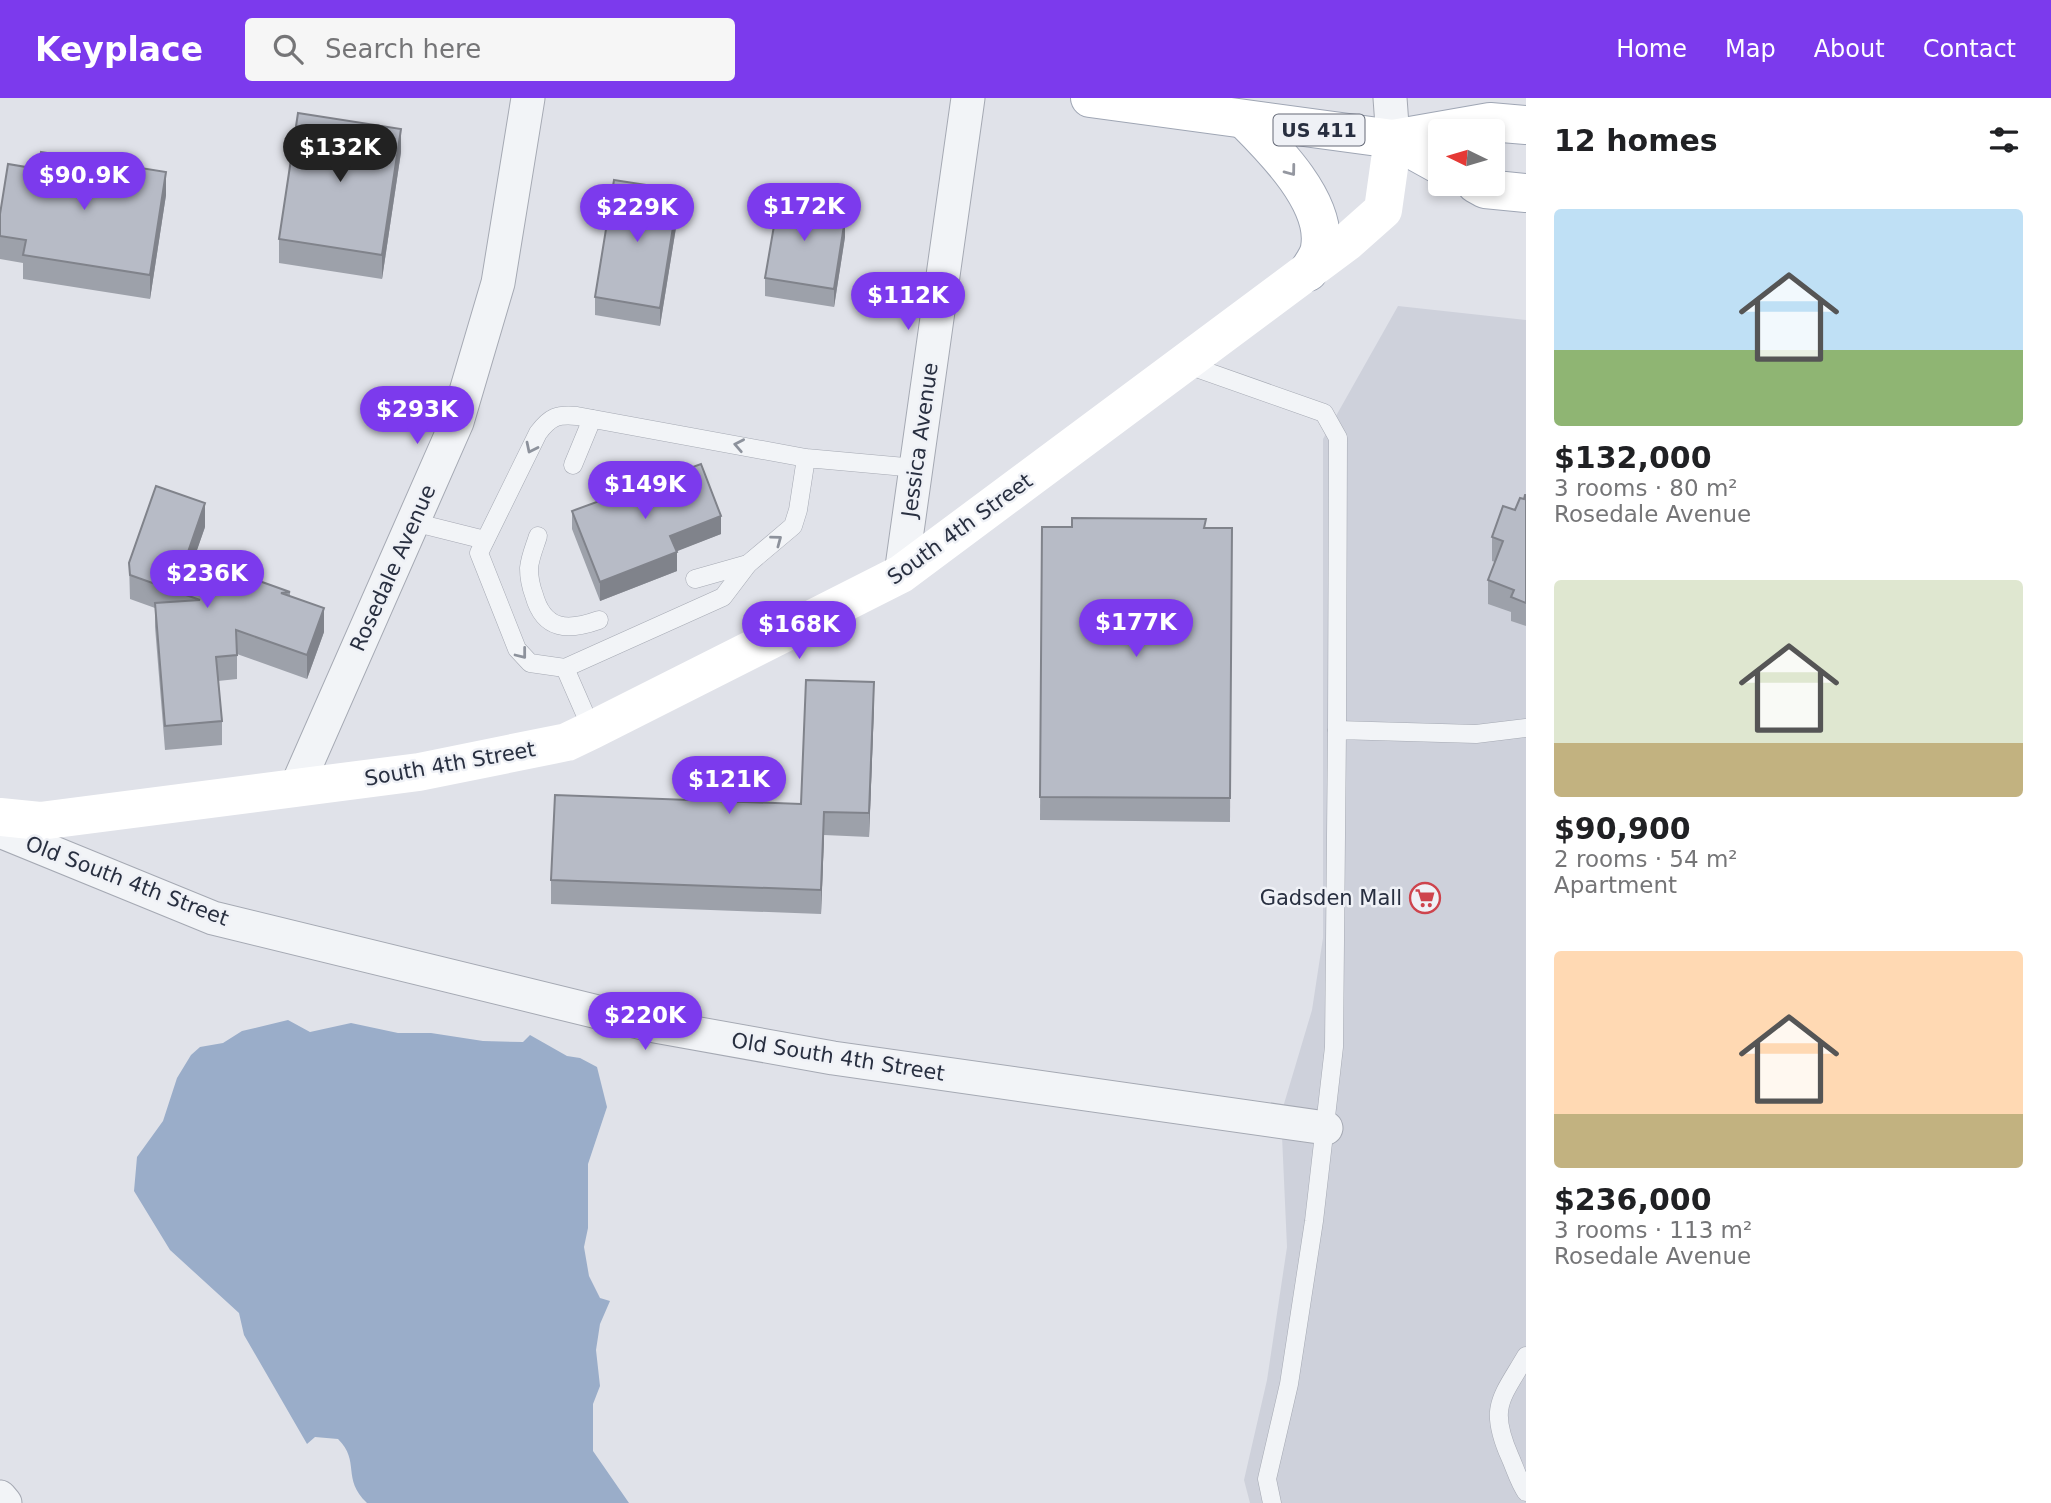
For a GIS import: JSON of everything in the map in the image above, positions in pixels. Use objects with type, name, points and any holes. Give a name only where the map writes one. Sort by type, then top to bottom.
[{"type":"street","name":"Rosedale Avenue","points":[[296,788],[457,422],[480,353],[498,283],[528,98]]},
{"type":"street","name":"Jessica Avenue","points":[[901,574],[968,98]]},
{"type":"street","name":"US 411","points":[[1090,98],[1393,139],[1490,122],[1526,125]]},
{"type":"street","points":[[1390,98],[1393,139]]},
{"type":"street","points":[[1245,120],[1297,179],[1314,209],[1320,232],[1320,249],[1308,272]]},
{"type":"street","name":"US 411","points":[[1393,139],[1428,158]]},
{"type":"street","name":"South 4th Street","points":[[0,817],[40,821],[419,772],[567,742],[592,730],[901,574],[1308,272],[1383,210],[1393,139]]},
{"type":"street","points":[[1505,191],[1526,194]]},
{"type":"street","name":"Old South 4th Street","points":[[0,831],[213,918],[655,1026],[833,1058],[1326,1128]]},
{"type":"street","points":[[0,1497],[5,1503]]},
{"type":"lane","points":[[1185,363],[1324,413],[1338,438],[1334,1046],[1326,1128],[1289,1384],[1267,1479],[1272,1503]]},
{"type":"lane","points":[[806,458],[793,526],[748,564],[723,597],[565,668],[530,663],[517,649],[479,552],[538,433],[549,419],[562,415],[592,419],[806,458],[916,468]]},
{"type":"lane","points":[[573,465],[592,419]]},
{"type":"lane","points":[[413,522],[485,540]]},
{"type":"lane","points":[[538,536],[529,568],[537,607],[547,620],[564,627],[578,627],[599,620]]},
{"type":"lane","points":[[695,579],[748,564]]},
{"type":"lane","points":[[565,668],[592,730]]},
{"type":"lane","points":[[1337,730],[1476,734],[1526,728]]},
{"type":"lane","points":[[1526,1356],[1499,1403],[1497,1418],[1499,1434],[1526,1492]]},
{"type":"shaded area","name":"Gadsden Mall","points":[[1398,306],[1526,320],[1526,1503],[1250,1503],[1244,1480],[1267,1380],[1287,1247],[1281,1114],[1312,1010],[1323,938],[1323,439]]},
{"type":"water","points":[[288,1020],[310,1032],[351,1023],[398,1033],[431,1033],[483,1041],[523,1042],[530,1035],[567,1056],[580,1058],[597,1067],[607,1107],[588,1164],[588,1228],[584,1247],[589,1276],[600,1298],[610,1301],[600,1324],[596,1350],[600,1386],[593,1404],[593,1451],[629,1503],[367,1503],[355,1486],[345,1447],[338,1439],[315,1437],[307,1444],[244,1335],[239,1313],[170,1250],[134,1191],[137,1157],[163,1121],[177,1078],[191,1055],[200,1047],[223,1043],[242,1031]]},
{"type":"building","points":[[298,113],[401,129],[382,255],[279,239]]},
{"type":"building","points":[[41,152],[166,172],[150,275],[23,255],[26,240],[0,236],[0,214],[8,164],[38,169]]},
{"type":"building","points":[[614,180],[679,190],[660,308],[595,297]]},
{"type":"building","points":[[780,191],[821,197],[818,214],[845,219],[834,289],[765,278]]},
{"type":"building","points":[[701,464],[721,516],[670,536],[677,552],[600,582],[572,511]]},
{"type":"building","points":[[156,486],[205,503],[187,555],[290,592],[281,593],[324,608],[307,655],[236,630],[237,655],[216,657],[222,721],[165,726],[155,603],[200,600],[130,575],[129,563]]},
{"type":"building","points":[[1525,495],[1526,603],[1511,597],[1514,590],[1488,580],[1503,541],[1492,537],[1503,506],[1515,510],[1520,498],[1524,499]]},
{"type":"building","points":[[1072,518],[1206,519],[1204,528],[1232,528],[1230,798],[1040,797],[1042,527],[1072,527]]},
{"type":"building","points":[[806,680],[874,682],[869,813],[824,812],[821,890],[551,880],[555,795],[801,804]]},
{"type":"place","name":"Gadsden Mall","points":[[1425,898]]}]
